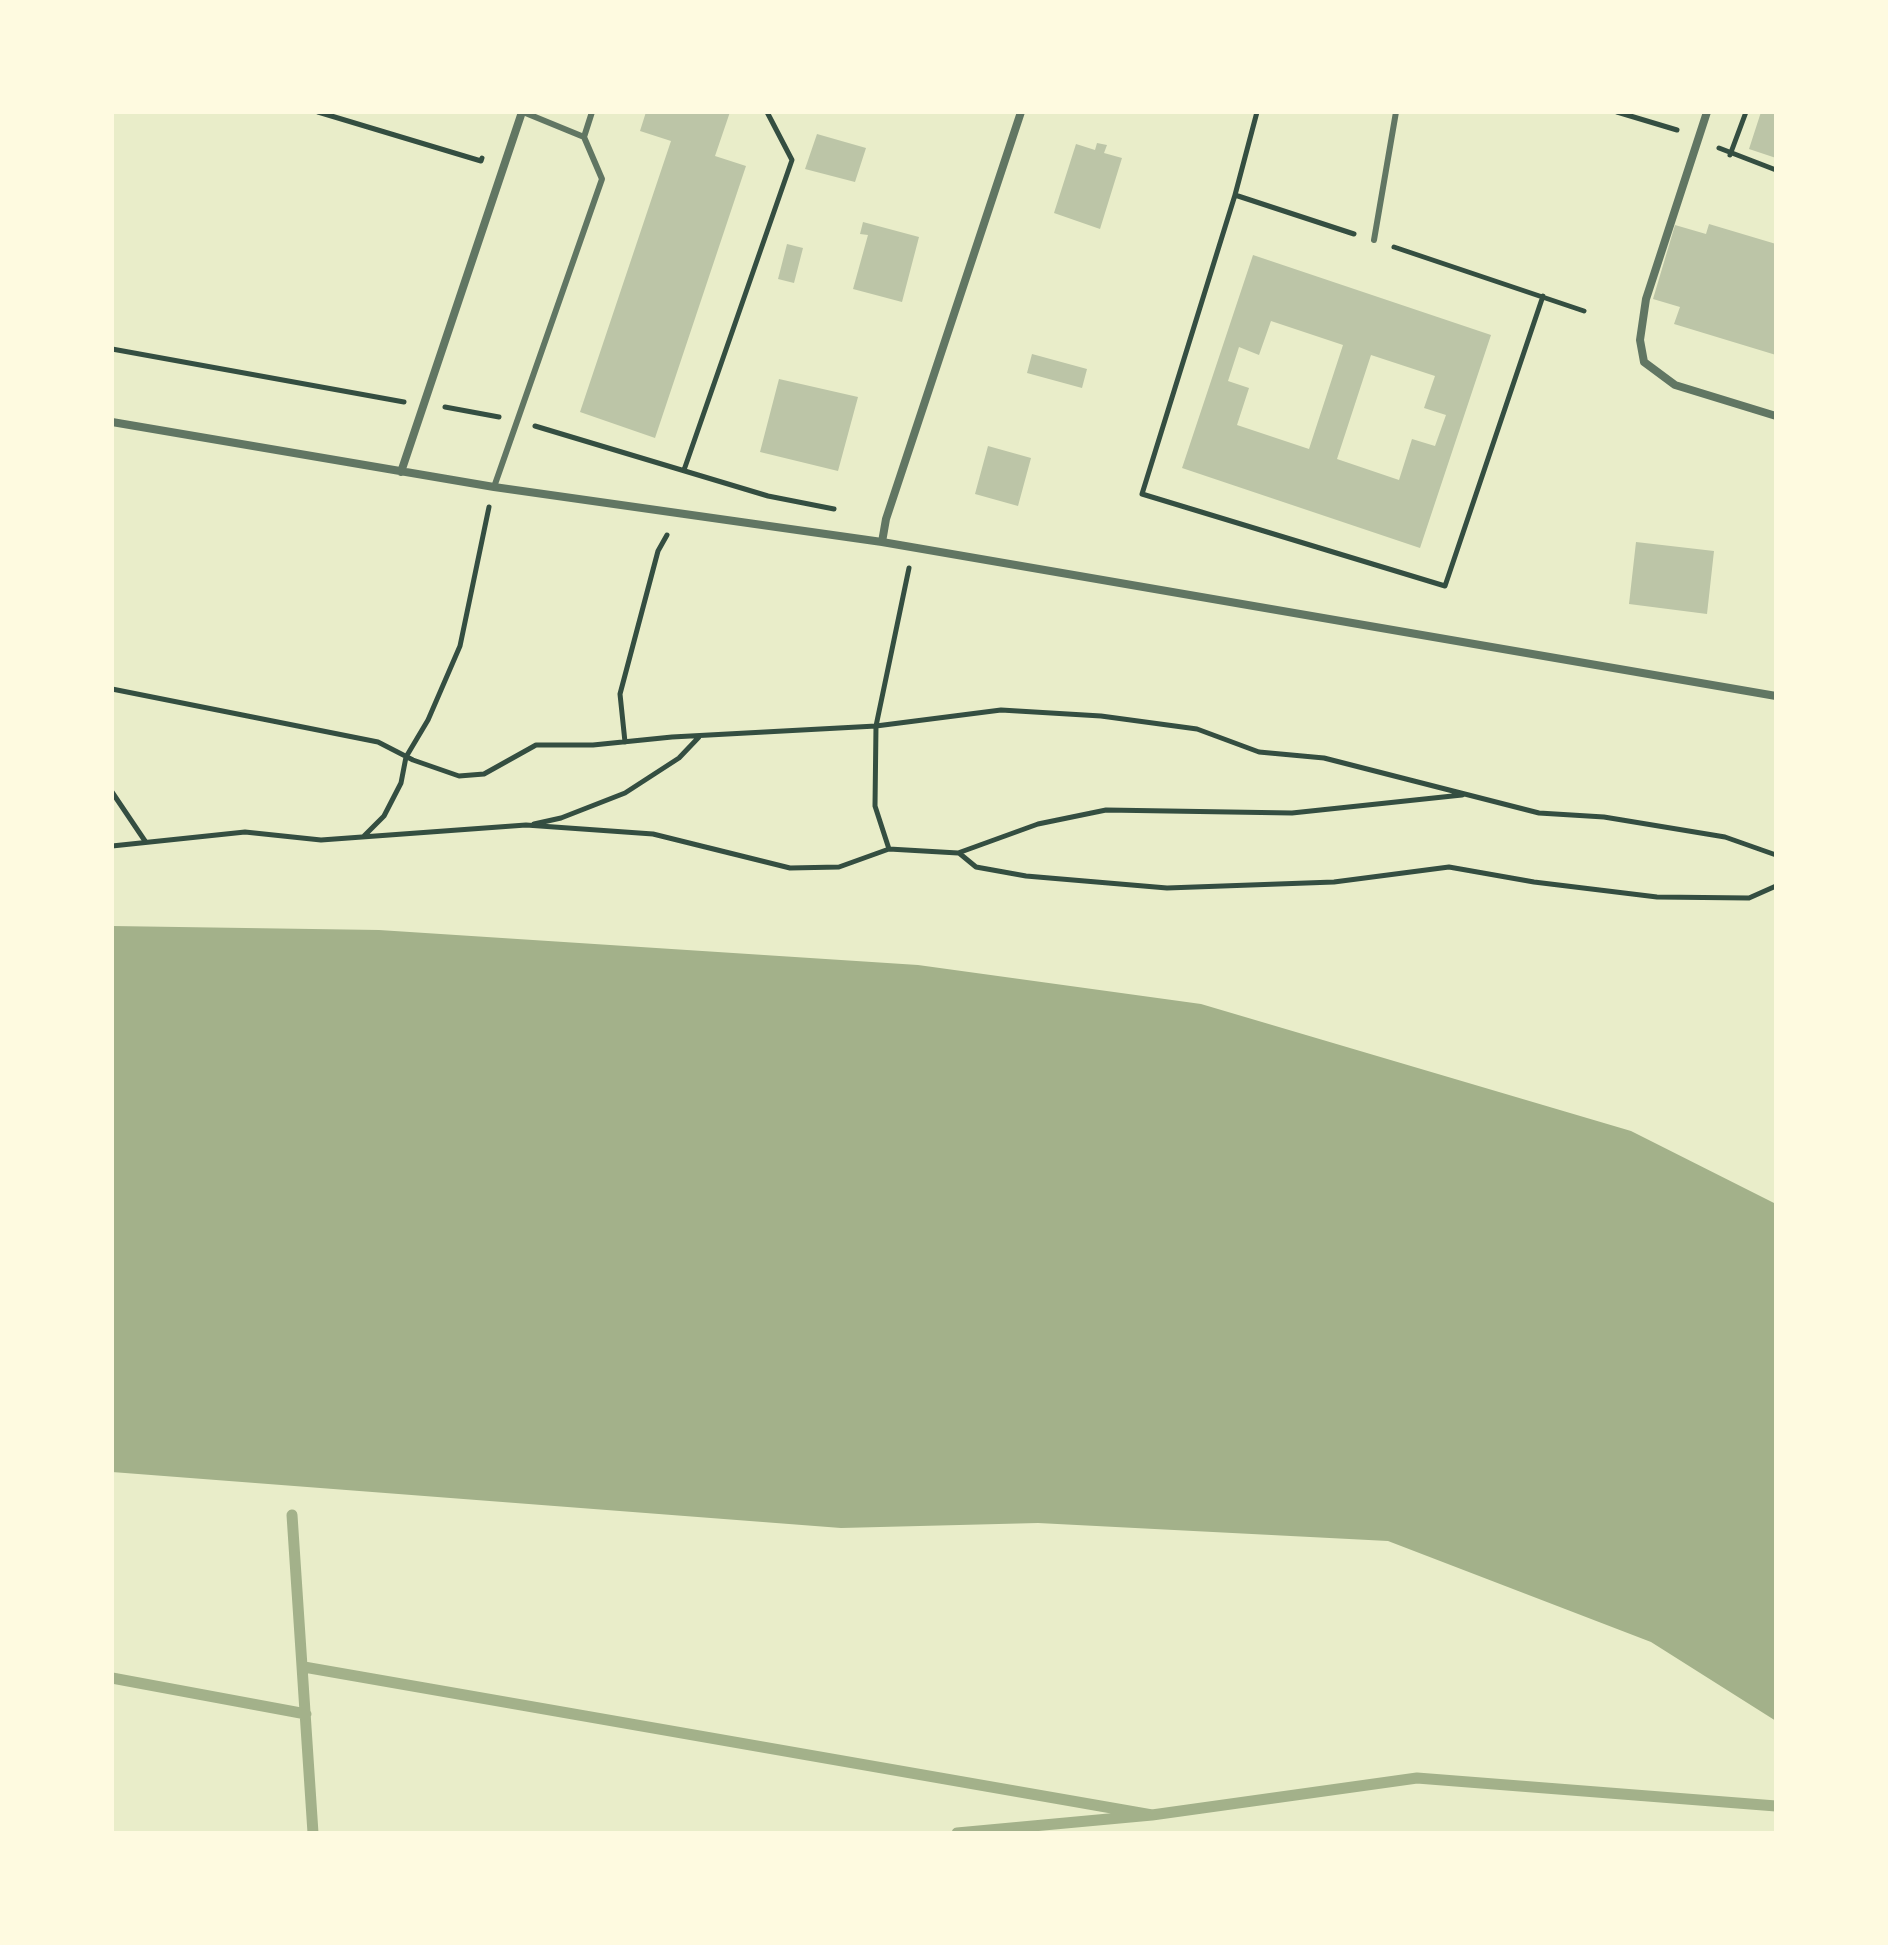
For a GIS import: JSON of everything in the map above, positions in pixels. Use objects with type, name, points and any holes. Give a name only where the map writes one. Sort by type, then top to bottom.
[{"type":"street","points":[[401,472],[523,112]]},
{"type":"street","points":[[882,542],[886,519],[1021,112]]},
{"type":"street","points":[[1707,112],[1646,299],[1640,340],[1644,362],[1675,385],[1776,416]]},
{"type":"street","points":[[112,422],[494,487],[882,542],[1776,696]]},
{"type":"lane","points":[[523,112],[584,137]]},
{"type":"lane","points":[[494,487],[602,179],[584,137],[592,112]]},
{"type":"lane","points":[[1374,240],[1396,112]]},
{"type":"path","points":[[318,112],[481,161],[485,149]]},
{"type":"path","points":[[684,470],[792,160],[767,112]]},
{"type":"path","points":[[1617,112],[1698,136],[1730,155],[1776,170]]},
{"type":"path","points":[[1730,155],[1746,112]]},
{"type":"path","points":[[1235,195],[1142,494],[1445,586],[1543,296]]},
{"type":"path","points":[[363,837],[384,816],[401,783],[406,757],[428,720],[460,646],[494,487]]},
{"type":"path","points":[[625,742],[620,694],[658,551],[673,523]]},
{"type":"path","points":[[889,849],[875,806],[876,726],[914,548]]},
{"type":"path","points":[[112,689],[378,742],[406,757],[459,776],[484,774],[536,745],[876,726],[1001,710],[1101,716],[1197,729],[1259,752],[1324,758],[1539,813],[1604,817],[1725,837],[1776,855]]},
{"type":"path","points":[[112,846],[245,832],[321,840],[526,825],[561,818],[625,793],[679,758],[699,737]]},
{"type":"path","points":[[112,792],[145,842]]},
{"type":"path","points":[[526,825],[653,834],[790,868],[839,867],[889,849],[958,853],[1038,824],[1106,810],[1292,813],[1468,794]]},
{"type":"path","points":[[958,853],[976,867],[1026,876],[1167,888],[1334,882],[1449,867],[1534,882],[1657,897],[1749,898],[1776,886]]},
{"type":"shaded area","points":[[112,926],[379,930],[918,965],[1201,1004],[1631,1131],[1776,1204],[1776,1721],[1651,1642],[1388,1541],[1038,1523],[841,1528],[112,1472]]},
{"type":"building","points":[[646,112],[730,112],[715,156],[746,166],[655,438],[580,412],[671,141],[640,131]]},
{"type":"building","points":[[1761,112],[1776,112],[1776,158],[1749,149]]},
{"type":"building","points":[[817,134],[866,148],[855,182],[805,169]]},
{"type":"building","points":[[1097,143],[1107,145],[1104,153],[1122,158],[1100,229],[1054,213],[1076,144],[1095,150]]},
{"type":"building","points":[[863,222],[919,237],[902,302],[853,289],[868,235],[860,234]]},
{"type":"building","points":[[1709,224],[1776,244],[1776,355],[1674,324],[1680,307],[1653,299],[1675,225],[1706,234]]},
{"type":"building","points":[[787,244],[803,248],[794,283],[778,279]]},
{"type":"building","points":[[1253,255],[1491,335],[1420,548],[1182,468]],"holes":[[[1271,321],[1343,345],[1309,449],[1237,425],[1249,388],[1228,381],[1239,347],[1259,355]],[[1371,355],[1435,376],[1424,408],[1446,415],[1435,446],[1412,439],[1399,480],[1337,459]]]},
{"type":"building","points":[[1032,354],[1087,369],[1082,388],[1027,373]]},
{"type":"building","points":[[779,379],[858,397],[838,471],[760,452]]},
{"type":"building","points":[[988,446],[1031,458],[1018,506],[975,494]]},
{"type":"building","points":[[1636,542],[1714,551],[1707,614],[1629,604]]},
{"type":"waterway","points":[[292,1515],[313,1833]]},
{"type":"waterway","points":[[304,1667],[1152,1815]]},
{"type":"waterway","points":[[112,1678],[306,1714]]},
{"type":"waterway","points":[[957,1833],[1152,1815],[1417,1778],[1776,1806]]}]
